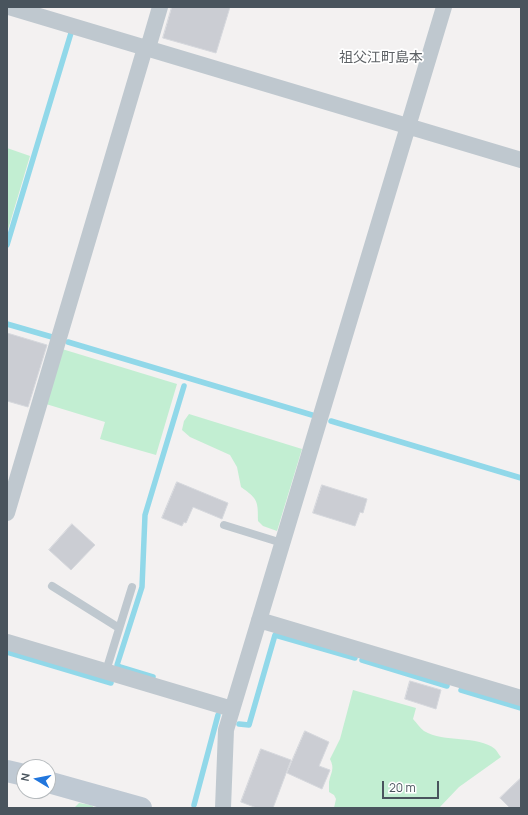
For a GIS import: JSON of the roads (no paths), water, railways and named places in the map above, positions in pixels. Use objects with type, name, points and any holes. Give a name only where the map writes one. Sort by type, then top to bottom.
[{"type":"street","points":[[9,7],[521,160]]},
{"type":"street","points":[[7,513],[146,48],[160,7]]},
{"type":"street","points":[[223,808],[226,730],[444,7]]},
{"type":"street","points":[[259,620],[521,698]]},
{"type":"street","points":[[7,642],[232,709]]},
{"type":"street","points":[[56,784],[141,808]]},
{"type":"lane","points":[[224,525],[282,543]]},
{"type":"lane","points":[[52,586],[119,628]]},
{"type":"lane","points":[[106,671],[132,587]]},
{"type":"waterway","points":[[7,245],[71,33]]},
{"type":"waterway","points":[[7,324],[52,337]]},
{"type":"waterway","points":[[68,342],[312,415]]},
{"type":"waterway","points":[[153,677],[117,665],[142,587],[145,515],[184,386]]},
{"type":"waterway","points":[[331,421],[521,478]]},
{"type":"waterway","points":[[239,724],[249,725],[275,635],[355,658]]},
{"type":"waterway","points":[[7,652],[111,683]]},
{"type":"waterway","points":[[362,660],[447,686]]},
{"type":"waterway","points":[[461,690],[521,708]]},
{"type":"waterway","points":[[194,805],[218,715]]},
{"type":"district","name":"祖父江町島本","points":[[381,58]]}]
